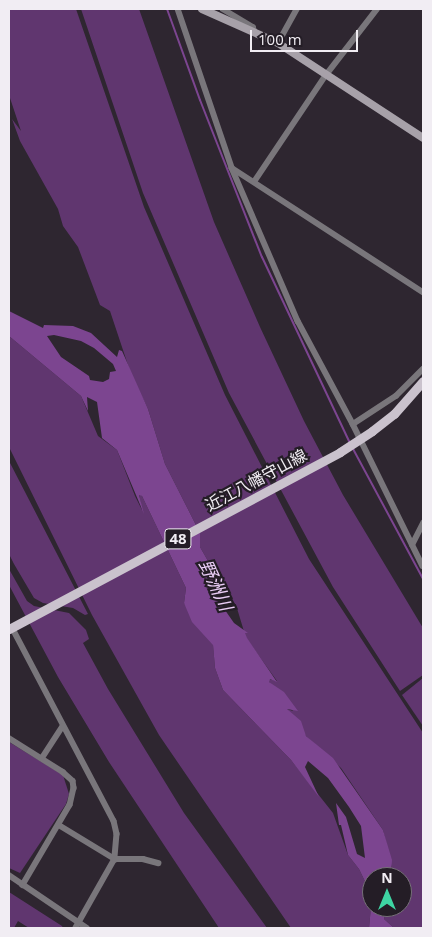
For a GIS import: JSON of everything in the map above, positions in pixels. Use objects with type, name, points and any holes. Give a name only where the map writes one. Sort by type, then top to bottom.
[{"type":"main road","name":"近江八幡守山線","points":[[10,628],[338,454],[372,432],[394,414],[423,381]]},
{"type":"street","points":[[178,9],[232,168],[298,322],[354,424],[423,566]]},
{"type":"street","points":[[202,9],[278,43],[423,138]]},
{"type":"street","points":[[223,9],[253,27],[255,32]]},
{"type":"street","points":[[278,43],[297,9]]},
{"type":"street","points":[[254,182],[326,74],[377,9]]},
{"type":"street","points":[[232,168],[423,292]]},
{"type":"street","points":[[354,424],[396,396],[423,369]]},
{"type":"street","points":[[412,545],[423,523]]},
{"type":"street","points":[[10,628],[62,727],[69,734],[114,821],[117,834],[116,860],[77,926]]},
{"type":"street","points":[[42,758],[62,727]]},
{"type":"street","points":[[9,738],[42,758],[73,781],[73,796],[23,884]]},
{"type":"street","points":[[58,825],[116,860],[143,859],[158,863]]},
{"type":"street","points":[[9,875],[77,926],[88,928]]},
{"type":"shaded area","points":[[9,9],[76,9],[144,207],[225,395],[309,559],[423,733],[423,928],[394,928],[384,919],[384,917],[412,917],[412,867],[392,867],[383,830],[341,768],[306,736],[287,709],[293,711],[269,682],[269,679],[277,681],[246,638],[236,605],[209,572],[208,561],[200,547],[200,533],[165,464],[148,409],[131,374],[110,311],[100,305],[78,247],[63,226],[58,209],[20,141],[12,119],[21,131],[9,95]]},
{"type":"shaded area","points":[[81,9],[139,9],[214,222],[260,327],[304,421],[343,495],[423,628],[423,675],[400,691],[333,587],[229,393],[143,193]]},
{"type":"shaded area","points":[[9,336],[81,396],[98,436],[117,450],[142,510],[139,494],[142,496],[186,588],[184,603],[213,644],[215,668],[223,690],[291,760],[333,813],[348,855],[362,875],[362,917],[370,917],[369,928],[291,928],[159,735],[92,615],[9,447]]},
{"type":"shaded area","points":[[9,461],[88,614],[85,615],[73,608],[43,603],[34,598],[14,564],[9,554]]},
{"type":"shaded area","points":[[9,569],[27,601],[34,606],[69,613],[86,630],[89,639],[83,643],[108,689],[184,813],[267,928],[219,928],[109,762],[58,677],[9,585]]},
{"type":"shaded area","points":[[423,678],[423,726],[402,695]]},
{"type":"shaded area","points":[[9,742],[63,775],[69,794],[66,804],[20,873],[9,868]]},
{"type":"shaded area","points":[[9,892],[63,928],[29,928],[18,921],[14,928],[9,928]]},
{"type":"water","name":"野洲川","points":[[9,311],[43,328],[44,325],[73,326],[91,333],[117,357],[119,350],[122,351],[148,409],[165,464],[200,533],[200,547],[208,561],[209,572],[226,594],[220,592],[218,600],[234,623],[248,633],[245,633],[247,638],[277,682],[270,679],[269,682],[284,692],[298,711],[287,709],[301,721],[306,736],[333,758],[383,830],[392,860],[392,867],[362,867],[362,875],[348,855],[341,825],[339,825],[336,803],[346,817],[357,854],[365,858],[361,826],[328,778],[308,761],[305,767],[319,797],[291,760],[223,690],[215,668],[213,645],[192,622],[184,603],[186,588],[142,496],[139,495],[144,514],[117,450],[102,438],[97,402],[87,397],[88,411],[81,396],[9,336]],"holes":[[[54,335],[81,341],[94,348],[113,364],[116,371],[110,372],[109,379],[103,382],[90,380],[89,376],[61,357],[47,336]]]},
{"type":"water","points":[[370,917],[384,917],[384,919],[394,928],[369,928]]},
{"type":"waterway","points":[[167,9],[200,100],[262,257],[350,443]]},
{"type":"waterway","points":[[352,447],[423,579]]}]
